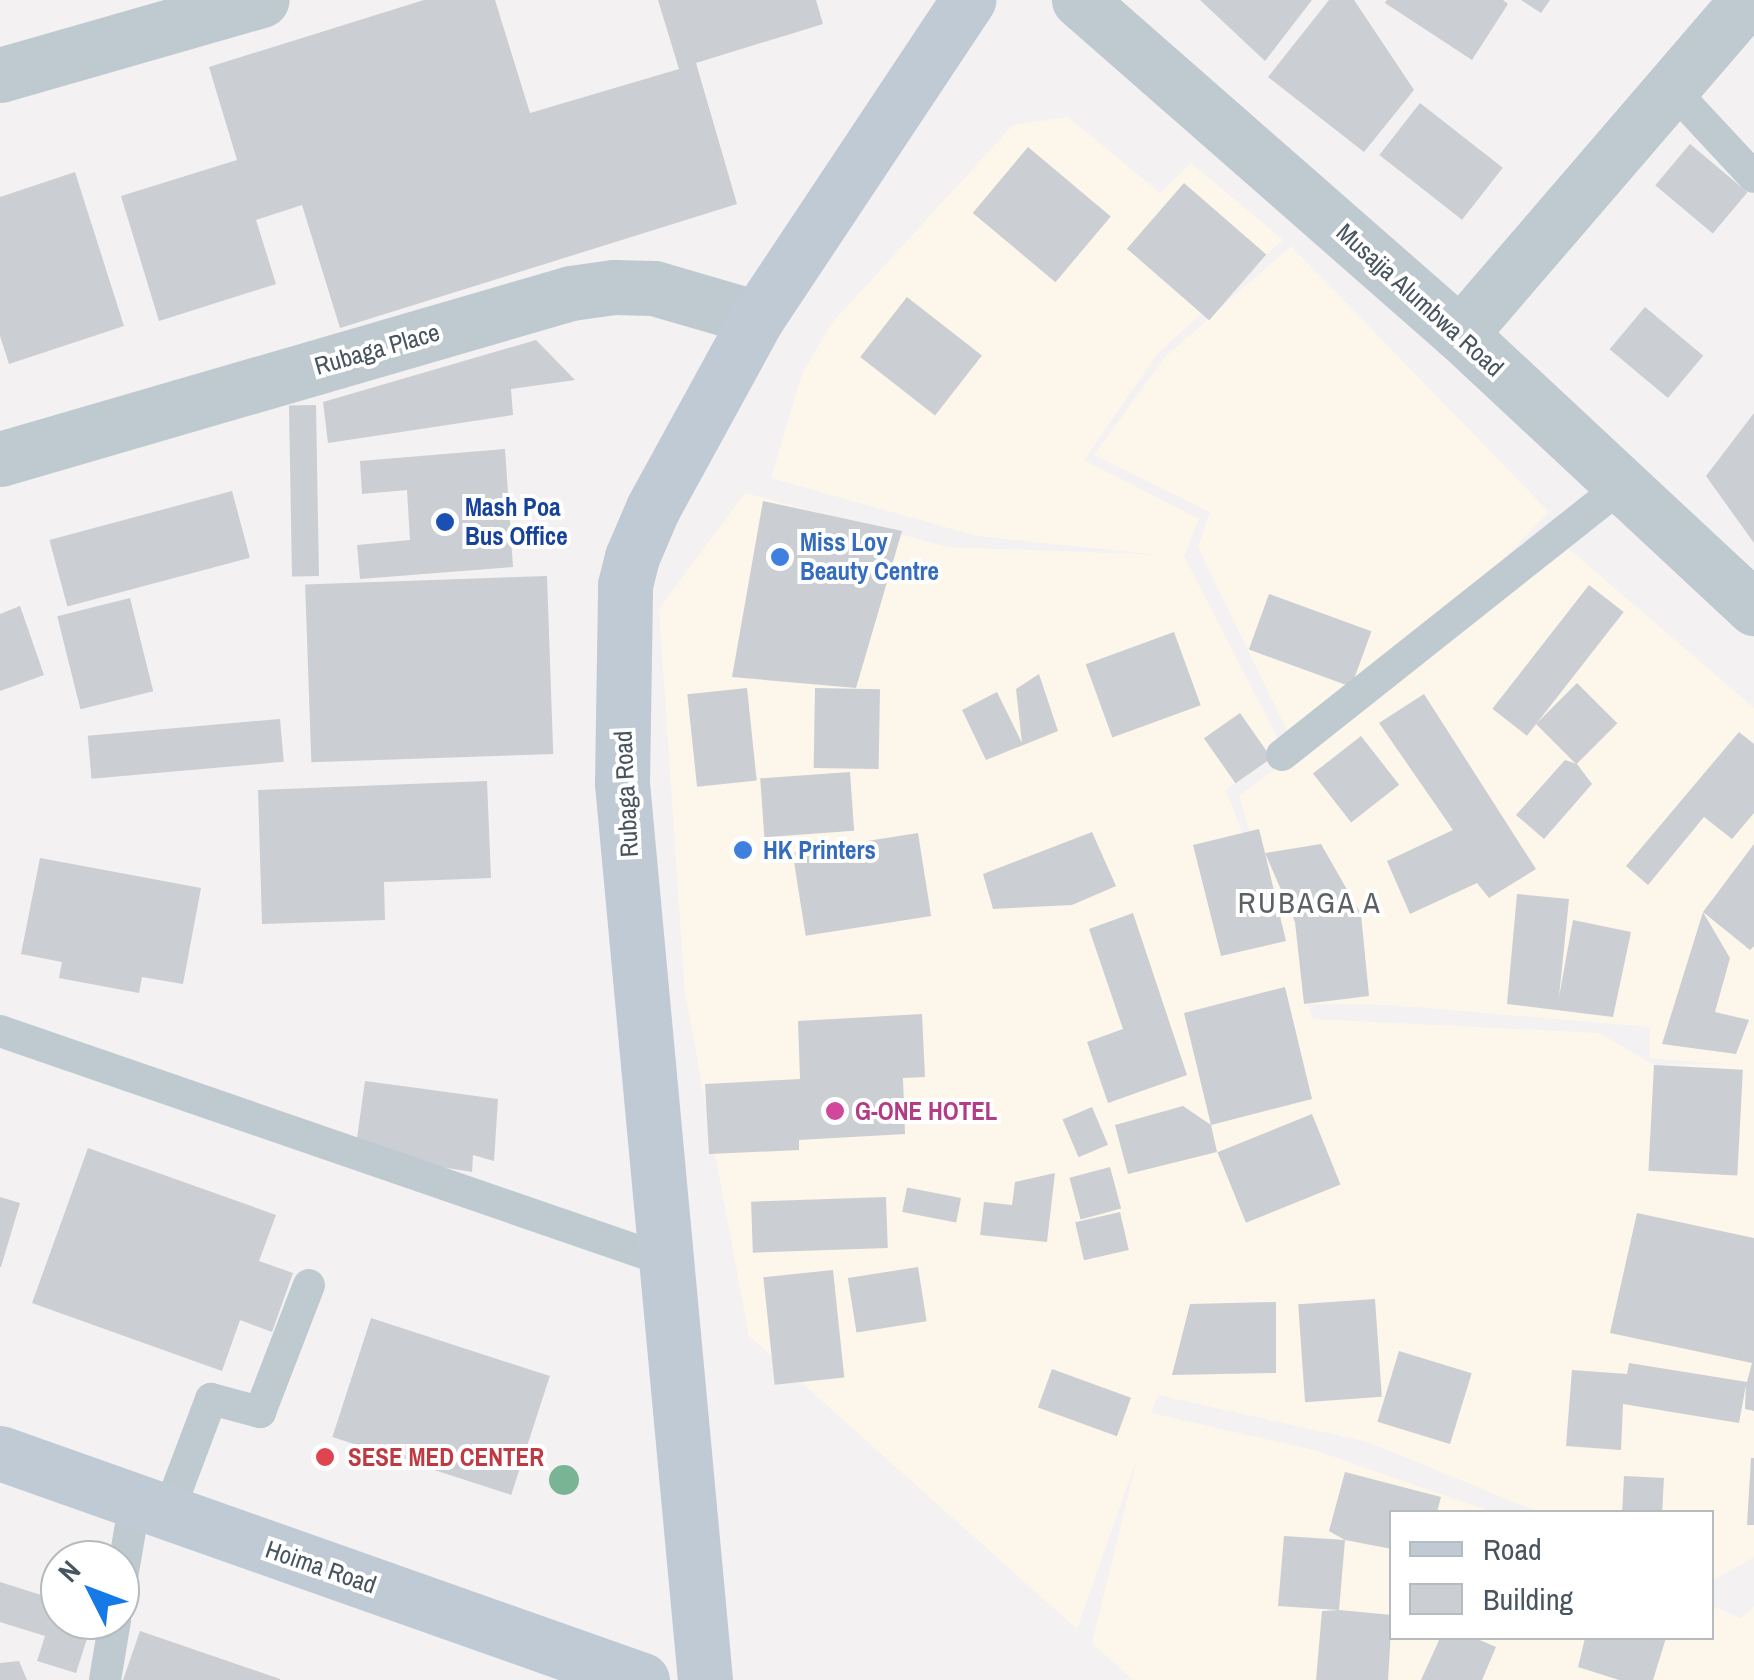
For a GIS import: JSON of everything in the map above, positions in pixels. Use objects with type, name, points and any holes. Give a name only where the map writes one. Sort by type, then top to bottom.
[{"type":"main road","name":"Rubaga Road","points":[[704,1680],[622,782],[625,585],[653,508],[758,318],[968,0]]},
{"type":"main road","name":"Hoima Road","points":[[0,1453],[642,1680]]},
{"type":"street","points":[[0,75],[261,0]]},
{"type":"street","name":"Musajja Alumbwa Road","points":[[1079,0],[1460,334],[1754,608]]},
{"type":"street","points":[[1460,334],[1672,88],[1748,8]]},
{"type":"street","name":"Rubaga Place","points":[[1,455],[570,293],[614,286],[654,288],[758,318]]},
{"type":"lane","points":[[1672,88],[1754,176]]},
{"type":"lane","points":[[1282,755],[1623,486]]},
{"type":"lane","points":[[0,1031],[667,1262]]},
{"type":"lane","points":[[139,1540],[152,1507],[211,1399],[260,1412],[309,1284]]},
{"type":"lane","points":[[105,1680],[112,1640]]},
{"type":"shaded area","points":[[1068,117],[1160,193],[1191,163],[1283,240],[1158,353],[1084,460],[1199,519],[1184,556],[1281,745],[1226,790],[1281,936],[1239,796],[1569,549],[1754,708],[1754,1557],[1714,1580],[1714,1510],[1533,1510],[1368,1442],[1158,1395],[1151,1413],[1314,1450],[1486,1510],[1389,1510],[1389,1640],[1714,1640],[1714,1607],[1740,1618],[1754,1607],[1754,1680],[1133,1680],[1092,1643],[1138,1455],[1077,1629],[749,1336],[685,993],[659,609],[745,493],[948,547],[1159,555],[977,536],[771,478],[802,374],[831,324],[1013,125]],"holes":[[[1307,1004],[1391,1005],[1650,1027],[1649,1058],[1722,1064],[1654,1065],[1599,1033],[1313,1019]]]},
{"type":"shaded area","points":[[1291,246],[1549,512],[1407,658],[1291,739],[1198,547],[1210,512],[1094,455],[1165,357]]},
{"type":"building","points":[[424,0],[495,0],[530,113],[679,69],[658,0],[816,0],[823,24],[696,63],[737,204],[340,328],[302,205],[256,220],[276,284],[159,321],[121,196],[237,160],[209,67]]},
{"type":"building","points":[[1200,0],[1312,0],[1265,61]]},
{"type":"building","points":[[1329,0],[1354,0],[1414,90],[1364,152],[1268,77]]},
{"type":"building","points":[[1503,0],[1508,4],[1472,60],[1385,3]]},
{"type":"building","points":[[1521,0],[1550,0],[1541,13]]},
{"type":"building","points":[[1420,103],[1503,168],[1462,220],[1379,155]]},
{"type":"building","points":[[1690,144],[1747,192],[1713,234],[1655,185]]},
{"type":"building","points":[[1028,147],[1111,216],[1055,282],[973,213]]},
{"type":"building","points":[[75,172],[124,326],[9,364],[0,336],[0,197]]},
{"type":"building","points":[[1184,183],[1266,255],[1209,320],[1127,249]]},
{"type":"building","points":[[907,297],[982,355],[935,415],[860,357]]},
{"type":"building","points":[[1645,307],[1703,356],[1668,398],[1610,349]]},
{"type":"building","points":[[536,340],[575,380],[511,389],[513,415],[328,443],[323,402]]},
{"type":"building","points":[[289,405],[316,405],[319,576],[292,576]]},
{"type":"building","points":[[1754,413],[1754,543],[1706,476]]},
{"type":"building","points":[[505,449],[513,567],[360,579],[357,545],[410,540],[407,490],[362,494],[360,461]]},
{"type":"building","points":[[232,491],[250,558],[67,607],[49,540]]},
{"type":"building","points":[[763,501],[902,531],[856,688],[732,677]]},
{"type":"building","points":[[547,576],[553,754],[311,762],[305,584]]},
{"type":"building","points":[[1589,585],[1624,612],[1527,736],[1492,709]]},
{"type":"building","points":[[1269,594],[1371,631],[1351,687],[1249,649]]},
{"type":"building","points":[[130,598],[153,691],[80,709],[57,616]]},
{"type":"building","points":[[20,606],[44,675],[0,691],[0,614]]},
{"type":"building","points":[[1174,632],[1201,705],[1112,737],[1086,664]]},
{"type":"building","points":[[1039,674],[1058,731],[986,760],[962,710],[997,692],[1022,743],[1016,689]]},
{"type":"building","points":[[1577,683],[1617,723],[1576,764],[1536,724]]},
{"type":"building","points":[[747,688],[757,780],[697,787],[687,694]]},
{"type":"building","points":[[815,688],[880,689],[879,769],[814,768]]},
{"type":"building","points":[[1424,694],[1536,869],[1489,898],[1477,883],[1410,914],[1387,861],[1453,830],[1379,723]]},
{"type":"building","points":[[1240,713],[1272,758],[1236,783],[1204,738]]},
{"type":"building","points":[[280,719],[284,762],[91,779],[88,736]]},
{"type":"building","points":[[1739,732],[1754,744],[1754,813],[1732,839],[1704,817],[1648,885],[1626,866]]},
{"type":"building","points":[[1361,736],[1399,785],[1351,822],[1313,774]]},
{"type":"building","points":[[1565,760],[1577,764],[1592,784],[1544,839],[1516,815]]},
{"type":"building","points":[[850,772],[854,831],[764,837],[760,778]]},
{"type":"building","points":[[487,781],[491,878],[384,882],[385,920],[262,924],[258,790]]},
{"type":"building","points":[[1259,829],[1286,941],[1221,956],[1193,845]]},
{"type":"building","points":[[1092,832],[1116,886],[1072,905],[993,909],[983,874]]},
{"type":"building","points":[[918,833],[931,916],[806,936],[793,853]]},
{"type":"building","points":[[1321,844],[1361,914],[1369,996],[1304,1004],[1295,922],[1265,853]]},
{"type":"building","points":[[1754,844],[1754,946],[1750,950],[1703,912]]},
{"type":"building","points":[[40,858],[201,888],[183,984],[142,977],[139,993],[59,978],[62,962],[21,954]]},
{"type":"building","points":[[1517,894],[1569,899],[1559,997],[1573,920],[1631,932],[1613,1017],[1507,1004]]},
{"type":"building","points":[[1703,912],[1730,958],[1715,1012],[1749,1020],[1736,1054],[1662,1044]]},
{"type":"building","points":[[1133,913],[1187,1075],[1108,1103],[1087,1042],[1123,1029],[1089,929]]},
{"type":"building","points":[[1285,987],[1312,1099],[1211,1125],[1184,1013]]},
{"type":"building","points":[[922,1014],[925,1077],[903,1078],[905,1134],[799,1140],[799,1150],[709,1154],[705,1084],[800,1079],[798,1021]]},
{"type":"building","points":[[1654,1065],[1743,1070],[1737,1176],[1648,1171]]},
{"type":"building","points":[[365,1081],[498,1099],[494,1161],[473,1155],[472,1172],[355,1153]]},
{"type":"building","points":[[1183,1106],[1211,1125],[1217,1152],[1128,1174],[1115,1125]]},
{"type":"building","points":[[1092,1107],[1108,1145],[1079,1157],[1063,1120]]},
{"type":"building","points":[[1312,1114],[1340,1184],[1246,1223],[1217,1152]]},
{"type":"building","points":[[88,1148],[276,1215],[259,1261],[293,1273],[272,1332],[240,1320],[222,1371],[32,1303]]},
{"type":"building","points":[[1110,1167],[1121,1209],[1081,1219],[1069,1178]]},
{"type":"building","points":[[1055,1173],[1047,1242],[980,1235],[984,1202],[1012,1205],[1015,1182]]},
{"type":"building","points":[[907,1188],[961,1198],[956,1223],[902,1212]]},
{"type":"building","points":[[0,1197],[20,1203],[1,1267],[0,1267]]},
{"type":"building","points":[[886,1197],[888,1248],[753,1253],[751,1202]]},
{"type":"building","points":[[1120,1212],[1129,1250],[1084,1260],[1075,1222]]},
{"type":"building","points":[[1637,1213],[1754,1238],[1754,1411],[1745,1409],[1746,1385],[1739,1423],[1623,1404],[1621,1450],[1566,1446],[1572,1370],[1627,1374],[1629,1363],[1747,1382],[1752,1363],[1610,1333]]},
{"type":"building","points":[[918,1267],[927,1321],[856,1332],[848,1278]]},
{"type":"building","points":[[833,1270],[844,1377],[775,1385],[763,1277]]},
{"type":"building","points":[[1375,1299],[1382,1397],[1305,1402],[1298,1304]]},
{"type":"building","points":[[1276,1302],[1276,1373],[1172,1375],[1190,1304]]},
{"type":"building","points":[[371,1318],[550,1376],[511,1495],[332,1437]]},
{"type":"building","points":[[1399,1351],[1472,1373],[1450,1444],[1377,1422]]},
{"type":"building","points":[[1052,1369],[1131,1398],[1117,1436],[1038,1408]]},
{"type":"building","points":[[1751,1458],[1754,1525],[1747,1525]]},
{"type":"building","points":[[1345,1472],[1441,1497],[1438,1510],[1389,1510],[1389,1548],[1345,1540],[1329,1531]]},
{"type":"building","points":[[1624,1476],[1664,1478],[1662,1510],[1622,1510]]},
{"type":"building","points":[[1284,1536],[1345,1540],[1339,1610],[1278,1606]]},
{"type":"building","points":[[0,1582],[40,1595],[40,1634],[0,1622]]},
{"type":"building","points":[[1322,1611],[1389,1615],[1388,1680],[1316,1680]]},
{"type":"building","points":[[140,1631],[280,1679],[280,1680],[123,1680]]},
{"type":"building","points":[[44,1640],[87,1640],[76,1673],[37,1661]]},
{"type":"building","points":[[1439,1640],[1480,1640],[1496,1647],[1482,1680],[1421,1680]]},
{"type":"building","points":[[1585,1640],[1665,1640],[1653,1680],[1619,1680],[1578,1667]]},
{"type":"building","points":[[19,1661],[27,1680],[0,1680],[0,1663]]},
{"type":"place","name":"Mash Poa Bus Office","points":[[445,522]]},
{"type":"place","name":"Miss Loy Beauty Centre","points":[[780,557]]},
{"type":"place","name":"HK Printers","points":[[743,850]]},
{"type":"place","name":"G-ONE HOTEL","points":[[835,1111]]},
{"type":"place","name":"SESE MED CENTER","points":[[325,1457]]},
{"type":"district","name":"RUBAGA A","points":[[1310,902]]}]
